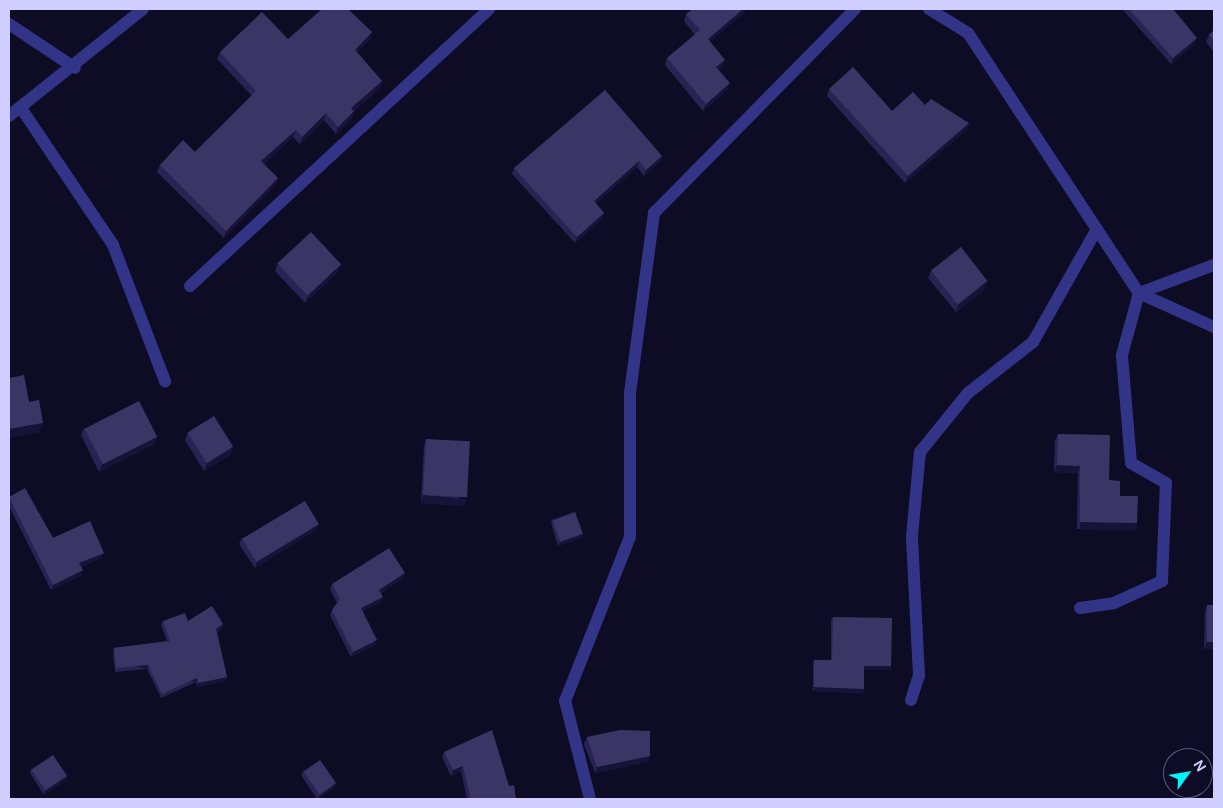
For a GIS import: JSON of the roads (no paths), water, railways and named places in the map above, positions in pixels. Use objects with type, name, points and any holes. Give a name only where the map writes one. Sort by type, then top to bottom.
[{"type":"street","points":[[9,116],[75,68],[143,9]]},
{"type":"street","points":[[190,286],[489,9]]},
{"type":"street","points":[[590,799],[565,701],[630,537],[630,393],[654,213],[856,9]]},
{"type":"street","points":[[929,9],[968,33],[1139,293],[1214,327]]},
{"type":"street","points":[[9,24],[75,68]]},
{"type":"street","points":[[21,108],[112,245],[165,381]]},
{"type":"street","points":[[911,700],[919,676],[912,536],[920,452],[968,392],[1033,342],[1097,229]]},
{"type":"street","points":[[1139,293],[1214,265]]},
{"type":"street","points":[[1080,608],[1114,603],[1162,581],[1166,483],[1131,463],[1125,418],[1122,355],[1139,293]]}]
